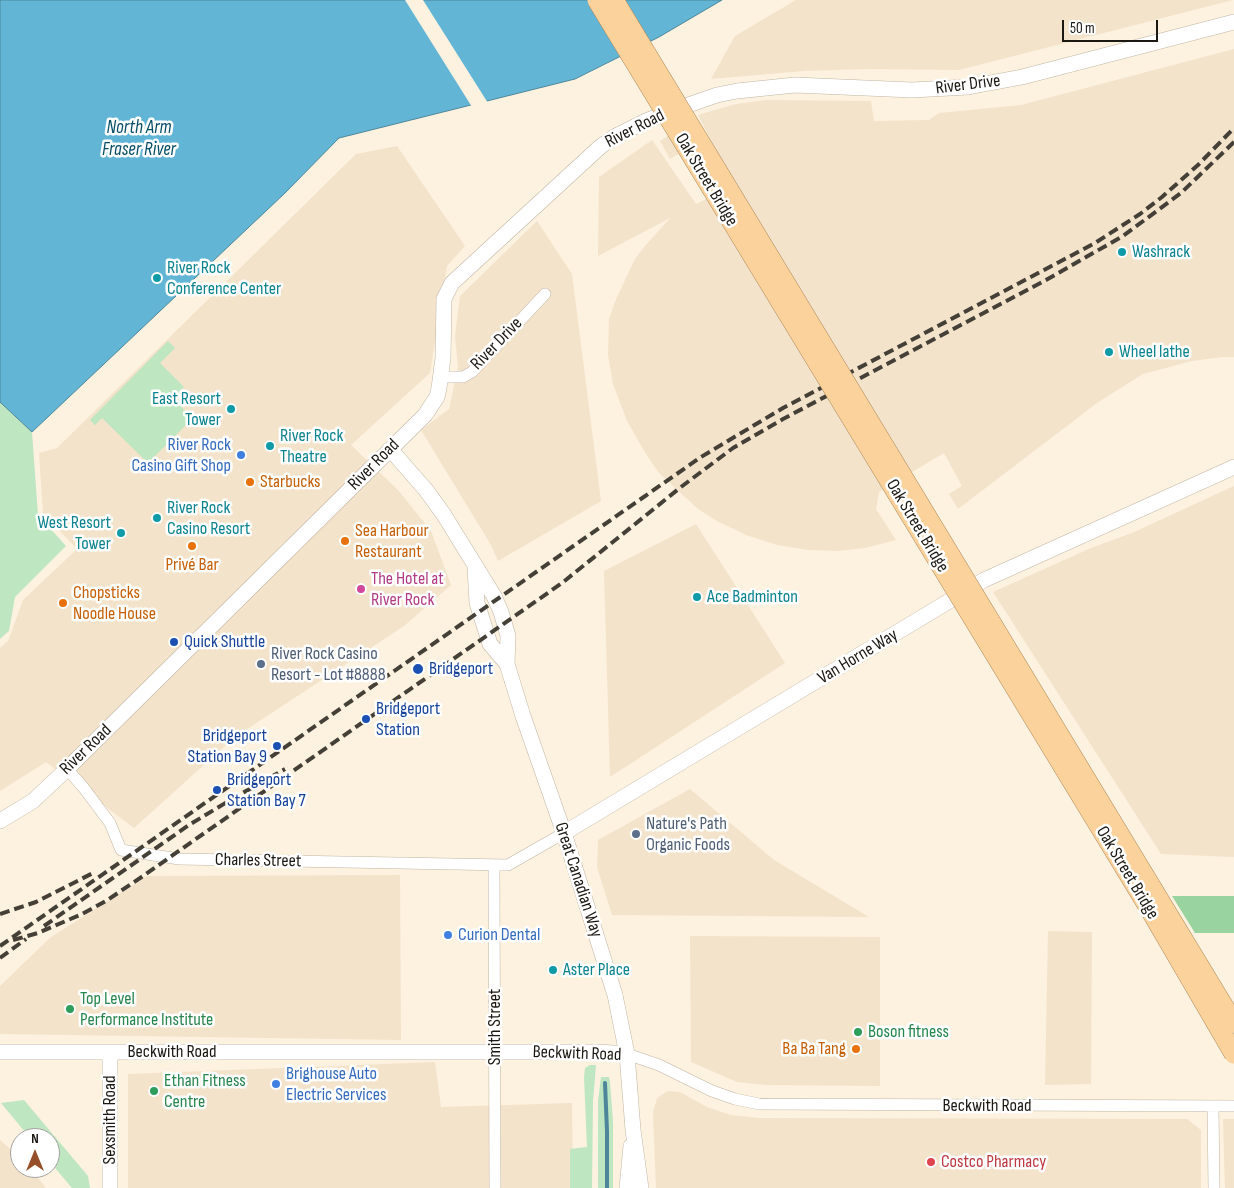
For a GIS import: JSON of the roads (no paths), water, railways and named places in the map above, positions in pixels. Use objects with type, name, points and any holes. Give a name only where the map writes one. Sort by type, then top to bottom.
[{"type":"highway","name":"Oak Street Bridge","points":[[597,0],[1149,908],[1234,1054]]},
{"type":"highway","name":"Oak Street Bridge","points":[[614,0],[1234,1023]]},
{"type":"street","name":"River Drive","points":[[696,102],[737,91],[777,86],[813,85],[912,90],[989,84],[1234,22]]},
{"type":"street","name":"River Road","points":[[0,821],[33,801],[67,769],[431,407],[437,397],[442,377],[444,299],[456,278],[600,147],[628,129],[696,102]]},
{"type":"street","name":"River Drive","points":[[442,377],[463,377],[472,372],[545,294]]},
{"type":"street","name":"Great Canadian Way","points":[[390,449],[426,490],[444,515],[494,596],[501,612],[508,636],[507,664],[564,833],[615,995],[626,1054],[641,1188]]},
{"type":"street","name":"Van Horne Way","points":[[494,865],[508,865],[564,833],[984,580],[1234,467]]},
{"type":"street","name":"Charles Street","points":[[67,769],[110,823],[121,850],[179,859],[494,865]]},
{"type":"street","name":"Smith Street","points":[[494,865],[495,1188]]},
{"type":"street","name":"Beckwith Road","points":[[0,1052],[598,1052],[626,1054],[659,1065],[712,1091],[735,1099],[759,1104],[1234,1106]]},
{"type":"street","name":"Sexsmith Road","points":[[110,1052],[110,1188]]},
{"type":"street","points":[[1213,1106],[1214,1188]]},
{"type":"street","name":"Great Canadian Way","points":[[627,1188],[633,1130]]},
{"type":"water","name":"North Arm Fraser River","points":[[0,0],[722,0],[659,37],[575,79],[339,138],[285,193],[32,432],[0,402]]},
{"type":"waterway","points":[[605,1083],[607,1188]]},
{"type":"railway","points":[[0,946],[701,457],[783,408],[1095,243],[1140,214],[1162,197],[1198,165],[1234,128]]},
{"type":"railway","points":[[13,940],[38,933],[82,914],[106,901],[562,583],[681,487],[733,448],[783,419],[1046,280],[1123,236],[1181,193],[1234,142]]},
{"type":"railway","points":[[44,926],[189,825],[285,769]]},
{"type":"railway","points":[[0,914],[36,902],[93,873]]},
{"type":"railway","points":[[0,958],[26,939]]},
{"type":"place","name":"Washrack","points":[[1122,252]]},
{"type":"place","name":"River Rock Conference Center","points":[[157,278]]},
{"type":"place","name":"Wheel lathe","points":[[1109,352]]},
{"type":"place","name":"East Resort Tower","points":[[231,409]]},
{"type":"place","name":"River Rock Theatre","points":[[270,446]]},
{"type":"place","name":"River Rock Casino Gift Shop","points":[[241,455]]},
{"type":"place","name":"Starbucks","points":[[250,482]]},
{"type":"place","name":"River Rock Casino Resort","points":[[157,518]]},
{"type":"place","name":"West Resort Tower","points":[[121,533]]},
{"type":"place","name":"Sea Harbour Restaurant","points":[[345,541]]},
{"type":"place","name":"Privé Bar","points":[[192,546]]},
{"type":"place","name":"The Hotel at River Rock","points":[[361,589]]},
{"type":"place","name":"Ace Badminton","points":[[697,597]]},
{"type":"place","name":"Chopsticks Noodle House","points":[[63,603]]},
{"type":"place","name":"Quick Shuttle","points":[[174,642]]},
{"type":"place","name":"River Rock Casino Resort - Lot #8888","points":[[261,664]]},
{"type":"place","name":"Bridgeport","points":[[418,669]]},
{"type":"place","name":"Bridgeport Station","points":[[366,719]]},
{"type":"place","name":"Bridgeport Station Bay 9","points":[[277,746]]},
{"type":"place","name":"Bridgeport Station Bay 7","points":[[217,790]]},
{"type":"place","name":"Nature's Path Organic Foods","points":[[636,834]]},
{"type":"place","name":"Curion Dental","points":[[448,935]]},
{"type":"place","name":"Aster Place","points":[[553,970]]},
{"type":"place","name":"Top Level Performance Institute","points":[[70,1009]]},
{"type":"place","name":"Boson fitness","points":[[858,1032]]},
{"type":"place","name":"Ba Ba Tang","points":[[856,1049]]},
{"type":"place","name":"Brighouse Auto Electric Services","points":[[276,1084]]},
{"type":"place","name":"Ethan Fitness Centre","points":[[154,1091]]},
{"type":"place","name":"Costco Pharmacy","points":[[931,1162]]}]
